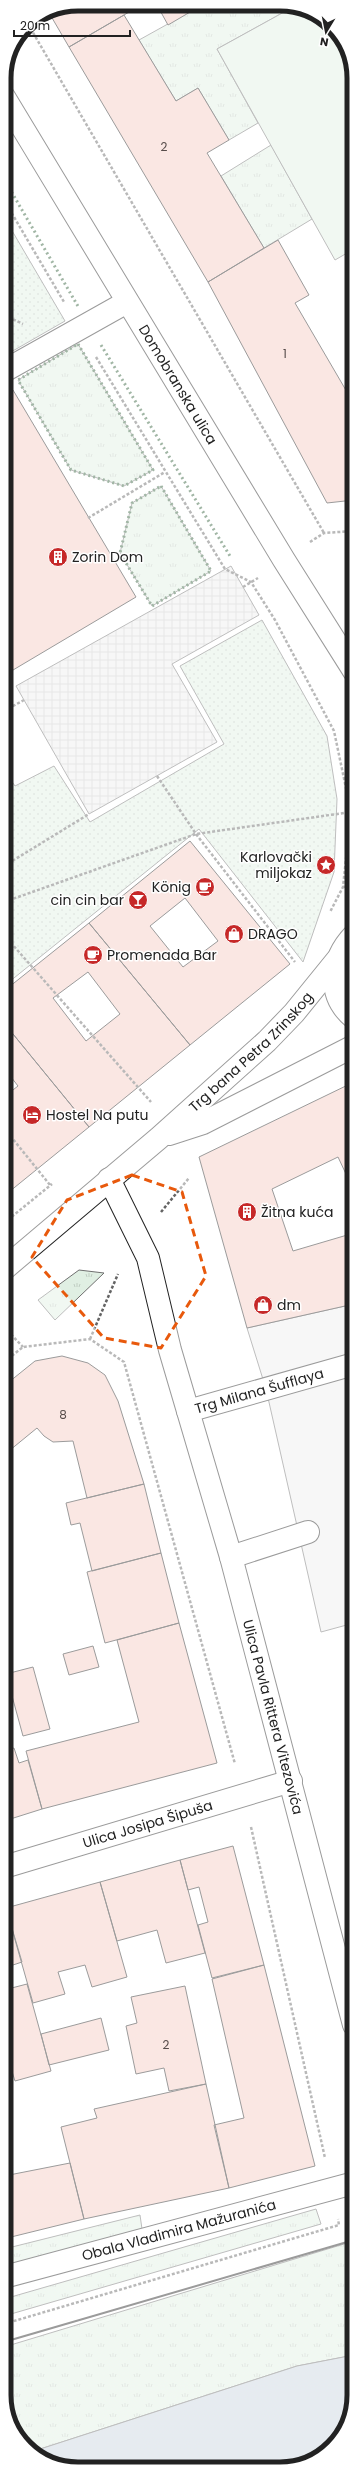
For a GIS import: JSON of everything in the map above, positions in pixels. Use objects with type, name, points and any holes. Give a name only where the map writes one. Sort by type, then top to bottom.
[{"type":"street","name":"Domobranska ulica","points":[[11,109],[127,302],[347,660]]},
{"type":"street","points":[[11,367],[127,302]]},
{"type":"street","points":[[347,942],[343,946],[337,960],[334,975],[336,991],[342,1005],[347,1010]]},
{"type":"street","name":"Trg bana Petra Zrinskog","points":[[11,1263],[159,1138],[267,1042],[294,1013],[337,960]]},
{"type":"street","name":"Trg bana Petra Zrinskog","points":[[159,1138],[203,1123],[347,1050]]},
{"type":"street","points":[[109,1179],[148,1258],[170,1350],[188,1411]]},
{"type":"street","name":"Trg Milana Šufflaya","points":[[188,1411],[347,1366]]},
{"type":"street","name":"Ulica Pavla Rittera Vitezovića","points":[[188,1411],[231,1557],[347,1998]]},
{"type":"street","points":[[231,1557],[308,1532]]},
{"type":"street","name":"Ulica Josipa Šipuša","points":[[11,1865],[291,1781]]},
{"type":"street","name":"Obala Vladimira Mažuranića","points":[[11,2275],[347,2186]]},
{"type":"path","points":[[32,30],[324,533],[347,531]]},
{"type":"path","points":[[11,212],[79,329],[225,569],[251,582],[275,620],[334,731],[347,793]]},
{"type":"path","points":[[88,518],[165,472]]},
{"type":"path","points":[[243,587],[251,582]]},
{"type":"path","points":[[11,707],[24,700]]},
{"type":"path","points":[[157,776],[196,834],[300,968]]},
{"type":"path","points":[[11,900],[196,834],[347,813]]},
{"type":"path","points":[[11,862],[89,814]]},
{"type":"path","points":[[329,914],[343,887],[347,850]]},
{"type":"path","points":[[343,887],[347,887]]},
{"type":"path","points":[[11,943],[152,1102]]},
{"type":"path","points":[[146,1107],[158,1097]]},
{"type":"path","points":[[11,1137],[50,1185]]},
{"type":"path","points":[[11,1217],[56,1180]]},
{"type":"path","points":[[11,1334],[23,1347]]},
{"type":"path","points":[[11,1356],[23,1347],[90,1339],[124,1362],[244,1796],[339,2225],[11,2322]]},
{"type":"highlighted area","points":[[132,1175],[182,1192],[206,1276],[161,1348],[104,1338],[32,1257],[67,1200]]},
{"type":"green space","points":[[191,11],[285,12],[217,49],[258,123],[229,140],[198,88],[176,101],[139,40]]},
{"type":"green space","points":[[285,12],[306,16],[317,22],[333,37],[342,52],[347,74],[347,253],[335,260],[217,49]]},
{"type":"green space","points":[[271,145],[312,219],[264,248],[221,176]]},
{"type":"green space","points":[[11,229],[65,321],[11,352]]},
{"type":"green space","points":[[78,344],[153,470],[124,486],[71,470],[18,380]]},
{"type":"green space","points":[[161,486],[211,571],[152,606],[120,553],[132,503]]},
{"type":"green space","points":[[262,620],[327,736],[337,799],[334,872],[303,962],[199,829],[11,980],[11,780],[15,786],[54,766],[90,822],[224,744],[180,666]]},
{"type":"green space","points":[[79,1270],[104,1273],[55,1320],[38,1300]]},
{"type":"green space","points":[[316,2209],[321,2224],[11,2314],[11,2297]]},
{"type":"green space","points":[[140,2215],[142,2229],[11,2264],[11,2247]]},
{"type":"green space","points":[[347,2243],[347,2356],[297,2366],[40,2449],[22,2432],[13,2412],[11,2399],[11,2345]]},
{"type":"shaded area","points":[[231,566],[259,615],[172,664],[217,742],[89,814],[16,686]]},
{"type":"shaded area","points":[[347,1306],[347,1625],[321,1632],[266,1389],[247,1328]]},
{"type":"shaded area","points":[[347,2356],[346,2408],[342,2421],[336,2432],[317,2451],[297,2460],[284,2462],[78,2462],[65,2461],[52,2457],[40,2449],[297,2366]]},
{"type":"building","points":[[78,11],[131,11],[69,47],[51,16],[65,12]]},
{"type":"building","points":[[160,11],[192,11],[168,25]]},
{"type":"building","points":[[124,15],[176,101],[198,88],[229,140],[207,153],[264,248],[208,282],[69,47]]},
{"type":"building","points":[[278,240],[309,295],[295,303],[347,392],[347,501],[327,503],[208,282]]},
{"type":"building","name":"Zorin Dom","points":[[13,390],[136,597],[11,671],[11,391]]},
{"type":"building","points":[[190,841],[290,964],[190,1045],[89,923]],"holes":[[[185,898],[218,941],[183,967],[150,926]]]},
{"type":"building","points":[[89,923],[190,1045],[89,1127],[11,1032],[11,985]],"holes":[[[88,972],[120,1014],[86,1041],[53,998]]]},
{"type":"building","points":[[11,1032],[89,1127],[11,1190],[11,1092],[18,1086],[11,1077]]},
{"type":"building","name":"Žitna kuća","points":[[347,1085],[347,1176],[338,1157],[272,1189],[293,1251],[347,1235],[347,1306],[247,1328],[199,1157]]},
{"type":"building","points":[[62,1356],[88,1363],[105,1375],[118,1401],[144,1484],[87,1498],[73,1441],[53,1442],[44,1436],[37,1428],[11,1449],[11,1380],[35,1361]]},
{"type":"building","points":[[144,1484],[161,1553],[92,1571],[80,1523],[71,1525],[66,1503]]},
{"type":"building","points":[[161,1553],[179,1623],[105,1643],[87,1572]]},
{"type":"building","points":[[179,1623],[217,1763],[42,1809],[26,1751],[139,1722],[117,1640]]},
{"type":"building","points":[[93,1646],[99,1667],[69,1675],[63,1654]]},
{"type":"building","points":[[33,1667],[50,1729],[23,1736],[11,1692],[11,1673]]},
{"type":"building","points":[[14,1748],[19,1763],[28,1760],[42,1809],[11,1819],[11,1749]]},
{"type":"building","points":[[233,1846],[264,1965],[212,1978],[198,1925],[208,1922],[199,1887],[188,1890],[180,1860]]},
{"type":"building","points":[[180,1860],[205,1953],[166,1963],[157,1930],[117,1941],[100,1882]]},
{"type":"building","points":[[100,1882],[127,1977],[92,1987],[85,1965],[58,1972],[65,1994],[33,2003],[11,1926],[11,1907]]},
{"type":"building","points":[[11,1925],[22,1962],[11,1966]]},
{"type":"building","points":[[264,1965],[315,2166],[229,2188],[214,2125],[244,2118],[212,1979]]},
{"type":"building","points":[[27,1984],[51,2071],[15,2081],[11,2068],[11,1988]]},
{"type":"building","points":[[185,1986],[206,2084],[169,2091],[164,2068],[136,2074],[126,2026],[137,2023],[131,1997]]},
{"type":"building","points":[[101,2018],[109,2050],[49,2065],[41,2034]]},
{"type":"building","points":[[206,2084],[229,2188],[84,2219],[61,2127],[97,2118],[94,2109]]},
{"type":"building","points":[[70,2163],[84,2219],[11,2237],[11,2175]]},
{"type":"hedge","points":[[11,191],[79,308]]},
{"type":"hedge","points":[[78,344],[153,470],[124,486],[71,470],[18,380],[78,344]]},
{"type":"hedge","points":[[101,345],[230,556]]},
{"type":"hedge","points":[[161,486],[211,571],[152,606],[120,553],[132,503],[161,486]]},
{"type":"wall","points":[[11,2340],[347,2242]]},
{"type":"place","name":"Zorin Dom","points":[[58,557]]},
{"type":"place","name":"Karlovački miljokaz","points":[[326,865]]},
{"type":"place","name":"König","points":[[205,887]]},
{"type":"place","name":"cin cin bar","points":[[138,900]]},
{"type":"place","name":"DRAGO","points":[[234,934]]},
{"type":"place","name":"Promenada Bar","points":[[93,955]]},
{"type":"place","name":"Hostel Na putu","points":[[32,1115]]},
{"type":"place","name":"Žitna kuća","points":[[247,1212]]},
{"type":"place","name":"dm","points":[[263,1305]]}]
